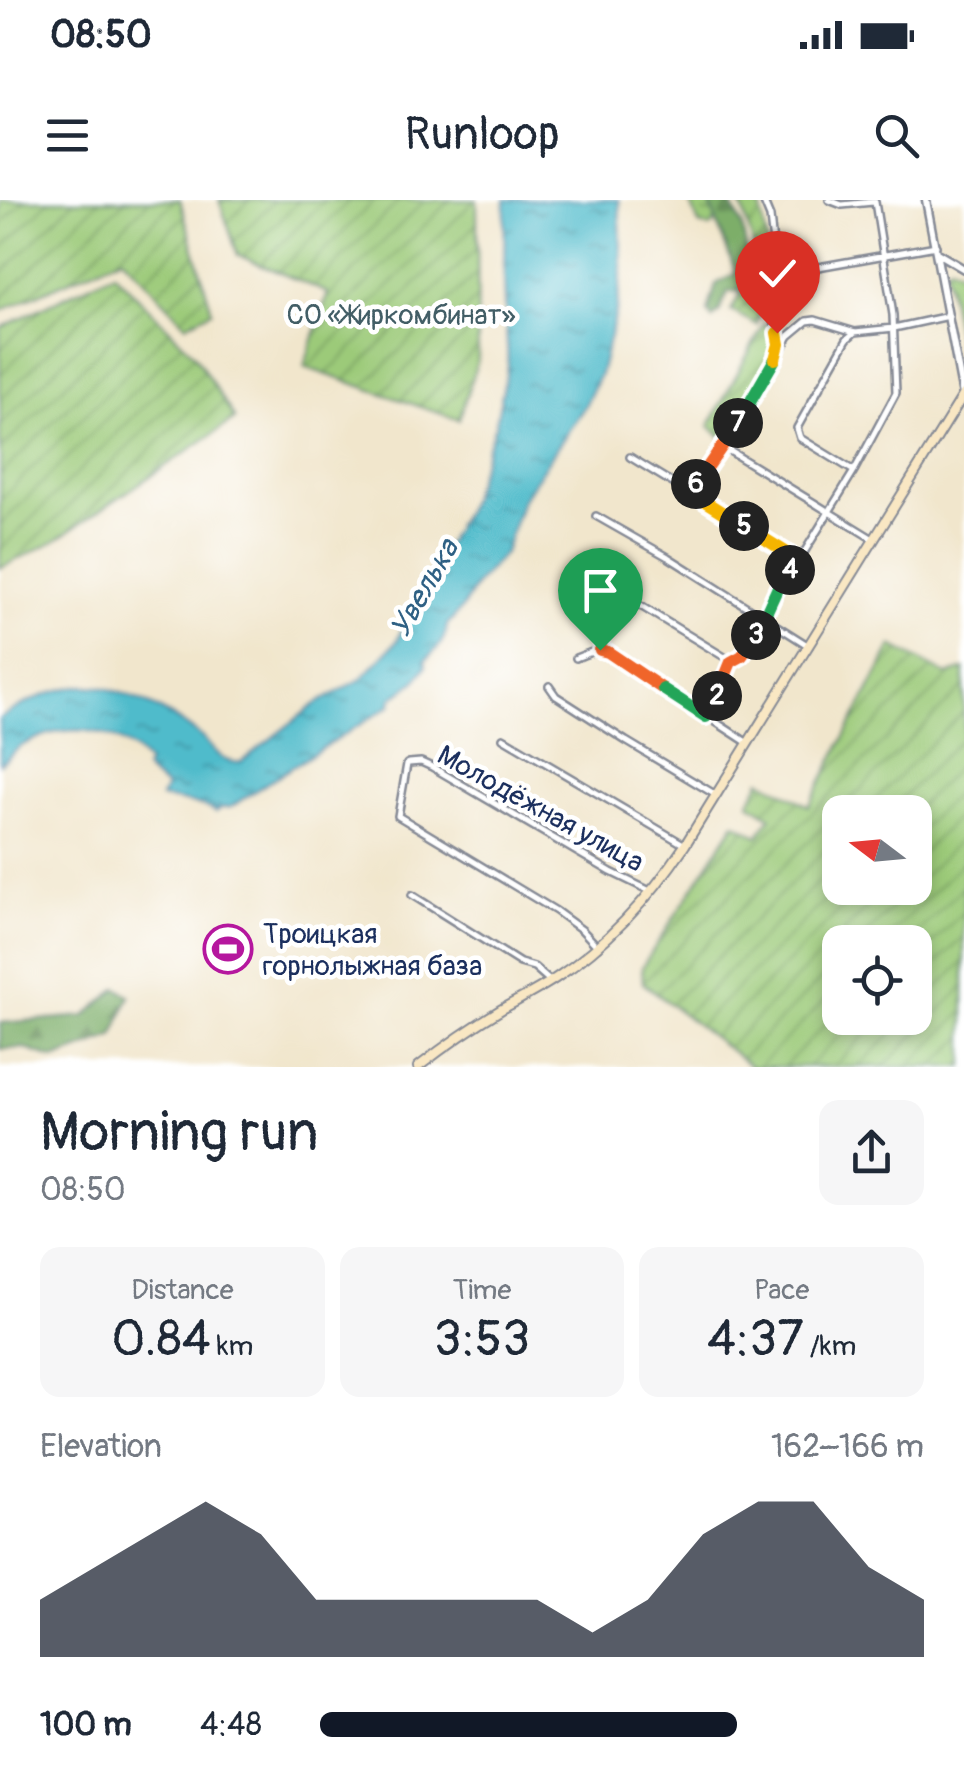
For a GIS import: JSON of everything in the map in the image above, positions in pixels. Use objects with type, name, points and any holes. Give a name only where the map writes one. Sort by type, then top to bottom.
[{"type":"main road","points":[[418,1067],[457,1038],[551,982],[598,947],[653,892],[963,395]]},
{"type":"street","points":[[763,200],[779,266],[790,272],[884,254],[936,249],[964,269]]},
{"type":"street","points":[[706,717],[731,662],[742,656],[762,626],[778,587],[830,511],[896,393],[894,328],[874,201],[842,206],[829,200]]},
{"type":"street","points":[[926,200],[963,395]]},
{"type":"street","points":[[774,252],[765,283],[778,353]]},
{"type":"street","points":[[690,492],[723,447],[778,353],[807,321],[856,332],[949,316]]},
{"type":"street","points":[[854,471],[800,438],[796,428],[847,340],[856,332]]},
{"type":"street","points":[[956,353],[964,361]]},
{"type":"street","points":[[723,447],[875,540]]},
{"type":"street","points":[[630,458],[797,559]]},
{"type":"street","points":[[596,516],[809,646]]},
{"type":"street","points":[[611,588],[731,662]]},
{"type":"street","points":[[576,658],[589,652],[608,652],[748,744]]},
{"type":"street","points":[[549,686],[556,696],[716,794]]},
{"type":"street","points":[[503,738],[685,845]]},
{"type":"street","name":"Молодёжная улица","points":[[598,947],[556,911],[398,816],[408,763],[432,766],[611,872],[653,892]]},
{"type":"street","points":[[412,895],[520,963],[534,967],[551,982]]},
{"type":"green space","points":[[0,200],[180,200],[212,311],[186,325],[122,257],[0,311]]},
{"type":"green space","name":"СО «Жиркомбинат»","points":[[219,200],[477,200],[478,359],[459,420],[304,367],[328,293],[238,255]]},
{"type":"green space","points":[[689,200],[708,200],[716,220],[710,228],[699,224]]},
{"type":"green space","points":[[708,200],[729,200],[742,225],[753,268],[739,291],[728,292],[712,319],[708,312],[716,284],[736,273]]},
{"type":"green space","points":[[737,200],[757,200],[760,204],[767,260],[757,258]]},
{"type":"green space","points":[[950,266],[964,274],[964,356],[945,269]]},
{"type":"green space","points":[[114,273],[194,354],[235,419],[53,542],[0,568],[0,328]]},
{"type":"green space","points":[[742,291],[763,301],[757,325],[731,311]]},
{"type":"green space","points":[[764,324],[773,329],[777,348],[723,438],[709,426]]},
{"type":"green space","points":[[892,646],[947,675],[964,669],[964,1067],[752,1067],[643,983],[642,967],[735,823],[758,836],[771,817],[749,803],[761,780],[809,806]]},
{"type":"green space","points":[[117,988],[130,996],[113,1037],[54,1059],[23,1048],[0,1049],[0,1023],[85,1016]]},
{"type":"water","name":"Увелька","points":[[505,200],[619,200],[622,268],[617,309],[600,374],[585,406],[522,500],[505,552],[447,625],[443,640],[425,660],[426,666],[415,682],[392,698],[391,705],[231,807],[216,812],[161,798],[166,787],[148,773],[148,763],[121,742],[90,731],[57,732],[41,737],[0,764],[0,718],[52,692],[86,686],[145,702],[198,734],[222,758],[241,762],[314,705],[361,679],[397,641],[469,503],[495,426],[508,367]]},
{"type":"place","name":"Троицкая горнолыжная база","points":[[228,949]]},
{"type":"route","points":[[600,650],[706,717],[731,662],[742,656],[762,626],[778,587],[797,559],[690,492],[759,389],[778,353],[777,333]]}]
